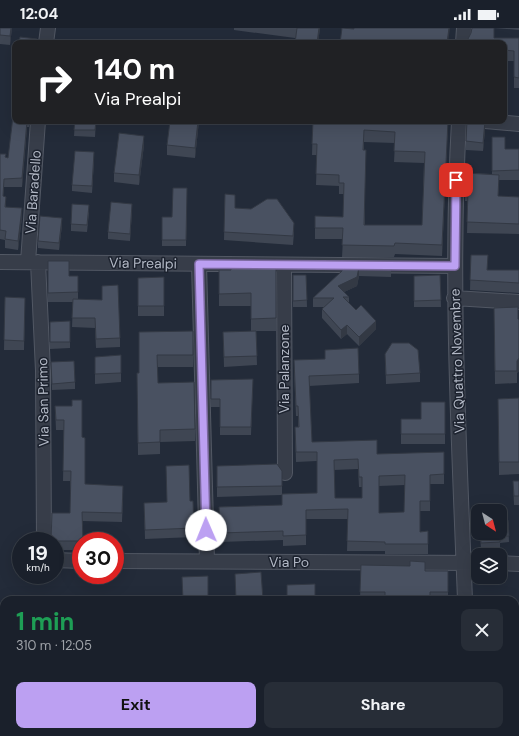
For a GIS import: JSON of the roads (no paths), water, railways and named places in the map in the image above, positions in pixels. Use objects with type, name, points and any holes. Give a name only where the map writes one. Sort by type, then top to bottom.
[{"type":"street","points":[[46,40],[48,28]]},
{"type":"street","points":[[463,40],[464,28]]},
{"type":"street","points":[[507,123],[519,124]]},
{"type":"street","name":"Via Baradello","points":[[33,262],[38,124]]},
{"type":"street","name":"Via Quattro Novembre","points":[[459,124],[456,180],[454,298],[465,596]]},
{"type":"street","name":"Via Prealpi","points":[[0,262],[455,266]]},
{"type":"street","name":"Via San Primo","points":[[33,262],[43,371],[44,532]]},
{"type":"street","points":[[199,264],[207,562]]},
{"type":"street","name":"Via Palanzone","points":[[284,265],[285,473]]},
{"type":"street","points":[[454,298],[519,302]]},
{"type":"street","name":"Via Po","points":[[124,561],[471,562]]},
{"type":"street","points":[[507,563],[519,564]]}]
